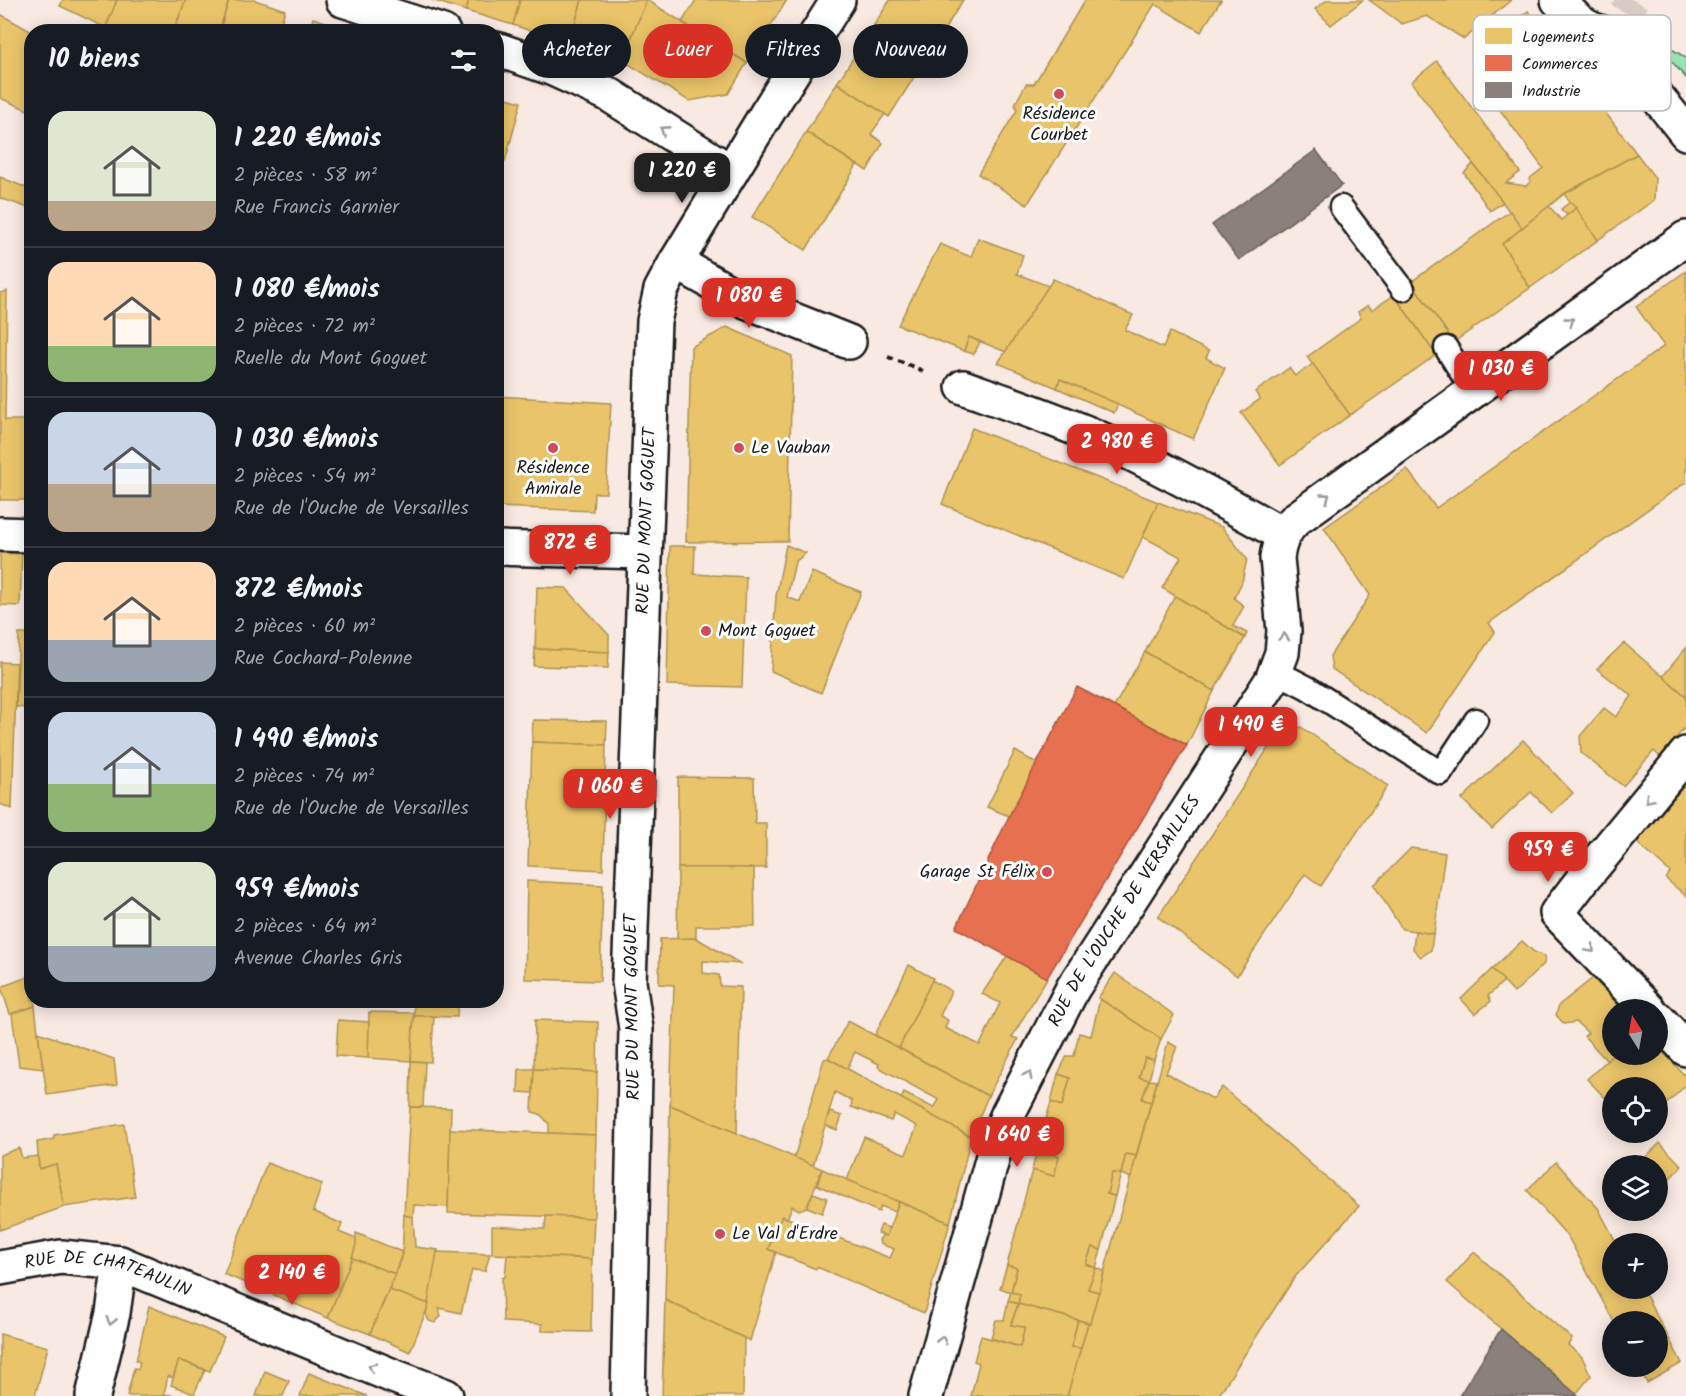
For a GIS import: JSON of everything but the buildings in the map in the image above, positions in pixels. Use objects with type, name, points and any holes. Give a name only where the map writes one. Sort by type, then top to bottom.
[{"type":"street","points":[[343,0],[418,24]]},
{"type":"street","name":"RUE DU MONT GOGUET","points":[[628,1396],[636,1029],[629,982],[654,321],[661,290],[676,262],[838,0]]},
{"type":"street","points":[[1558,0],[1572,15]]},
{"type":"street","points":[[504,52],[550,68],[608,94],[731,172]]},
{"type":"street","points":[[1668,111],[1686,133]]},
{"type":"street","points":[[963,387],[1027,409],[1104,440],[1157,466],[1283,535],[1296,519],[1686,238]]},
{"type":"street","points":[[676,262],[741,299],[849,342]]},
{"type":"street","points":[[0,534],[24,535]]},
{"type":"street","name":"RUE DE L'OUCHE DE VERSAILLES","points":[[926,1396],[999,1135],[1008,1114],[1073,988],[1272,680],[1282,653],[1284,631],[1277,558],[1283,535]]},
{"type":"street","points":[[504,548],[645,552]]},
{"type":"street","points":[[1639,999],[1557,913],[1686,754]]},
{"type":"street","points":[[1668,1030],[1686,1049]]},
{"type":"street","name":"RUE DE CHATEAULIN","points":[[0,1268],[61,1257],[120,1263],[446,1396]]},
{"type":"street","points":[[93,1396],[113,1312],[120,1263]]},
{"type":"lane","points":[[1341,207],[1402,289]]},
{"type":"lane","points":[[1446,348],[1473,391]]},
{"type":"lane","points":[[1275,671],[1308,688],[1441,773],[1476,720]]},
{"type":"path","points":[[896,360],[922,371]]},
{"type":"green space","points":[[1671,49],[1686,58],[1686,78],[1671,61]]},
{"type":"tunnel","points":[[1626,13],[1633,0]]},
{"type":"place","name":"Résidence Courbet","points":[[1059,94]]},
{"type":"place","name":"Résidence Amirale","points":[[553,448]]},
{"type":"place","name":"Le Vauban","points":[[739,448]]},
{"type":"place","name":"Mont Goguet","points":[[706,631]]},
{"type":"place","name":"Garage St Félix","points":[[1047,872]]},
{"type":"place","name":"Le Val d'Erdre","points":[[720,1234]]}]
